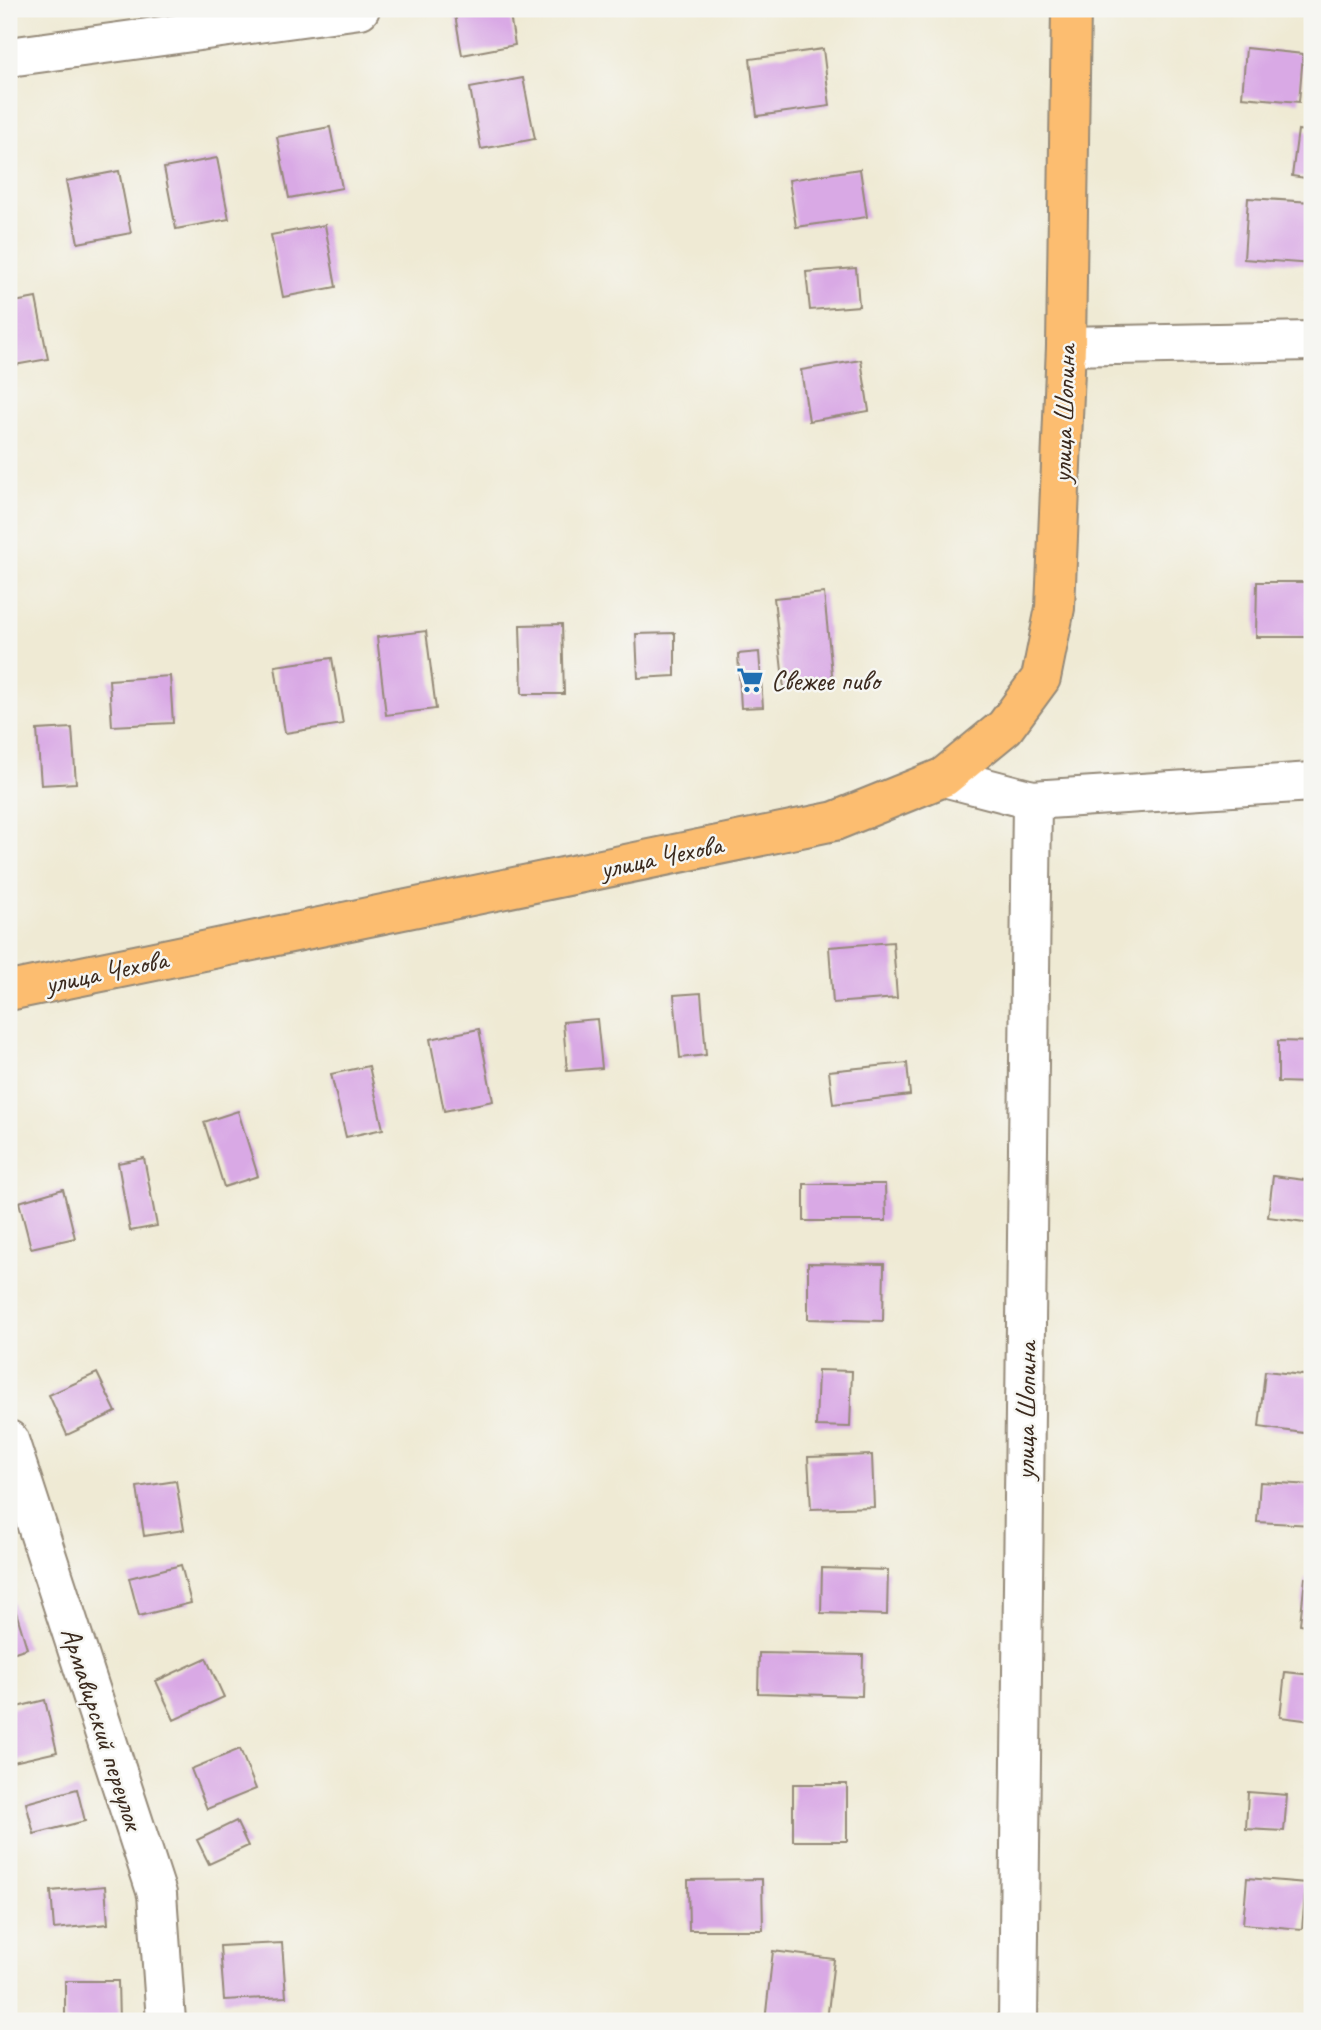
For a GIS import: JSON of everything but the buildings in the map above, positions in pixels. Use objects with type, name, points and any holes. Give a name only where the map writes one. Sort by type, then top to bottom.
[{"type":"main road","name":"улица Шопина","points":[[944,777],[1005,727],[1041,678],[1055,608],[1066,346],[1071,9]]},
{"type":"main road","name":"улица Чехова","points":[[9,991],[835,821],[944,777]]},
{"type":"street","points":[[9,57],[360,9]]},
{"type":"street","points":[[1066,346],[1312,341]]},
{"type":"street","points":[[944,777],[1032,800],[1312,782]]},
{"type":"street","name":"улица Шопина","points":[[1018,2021],[1032,800]]},
{"type":"street","name":"Армавирский переулок","points":[[9,1440],[158,1894],[166,2021]]},
{"type":"place","name":"Свежее пиво","points":[[750,680]]}]
